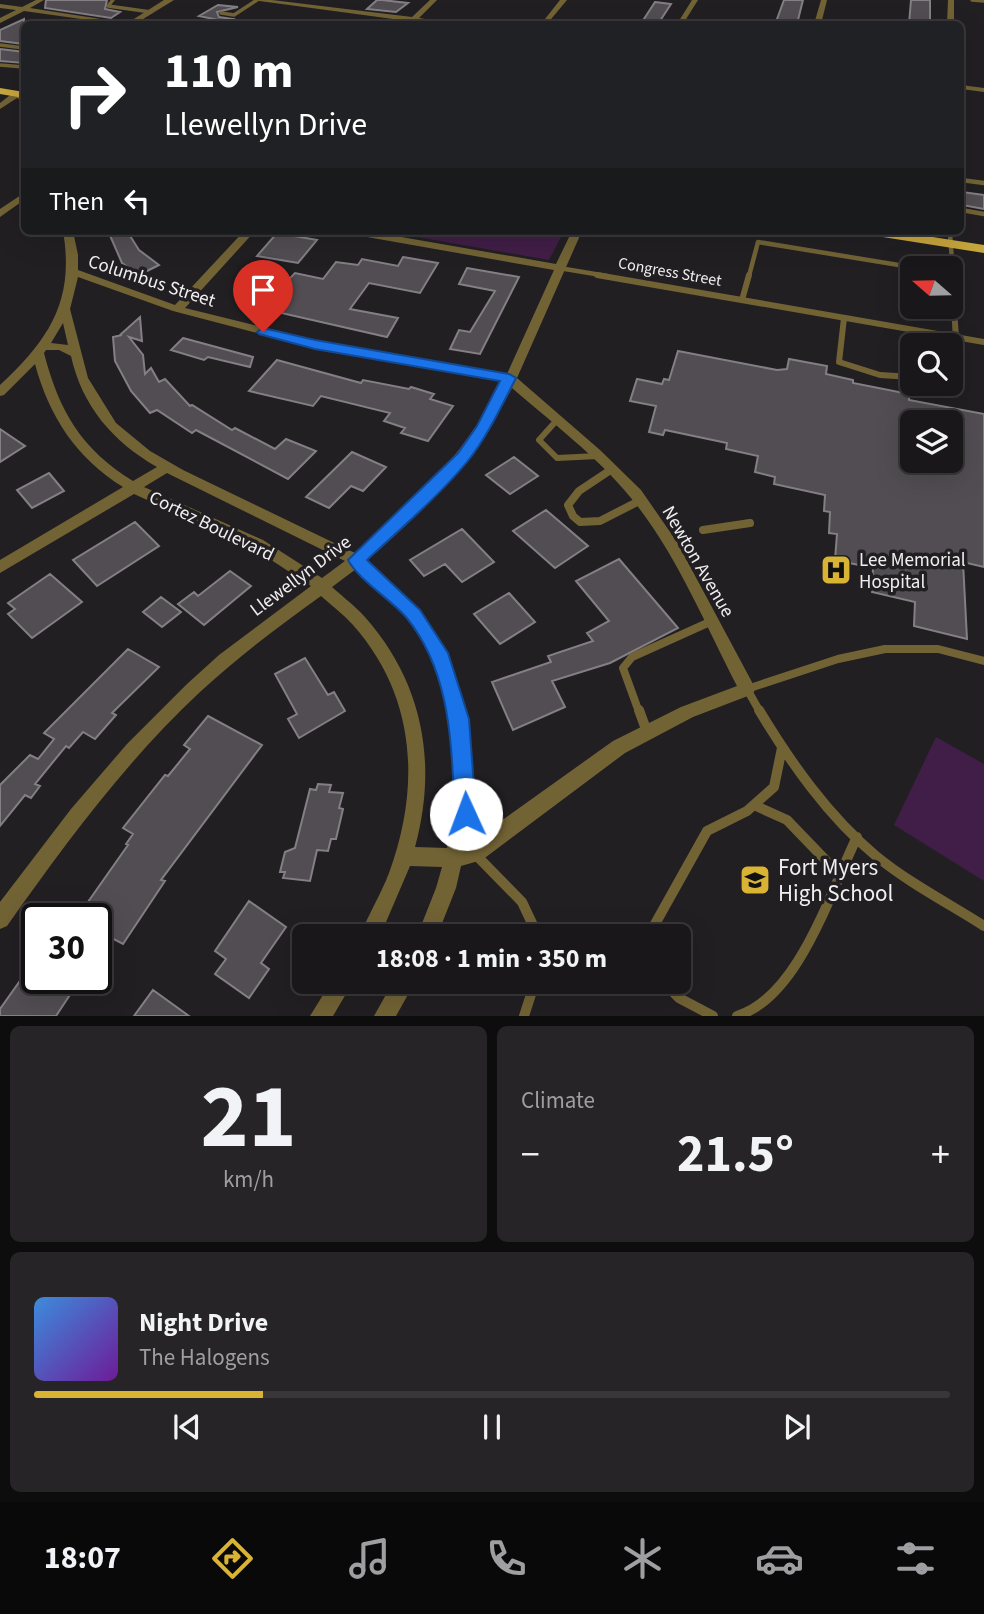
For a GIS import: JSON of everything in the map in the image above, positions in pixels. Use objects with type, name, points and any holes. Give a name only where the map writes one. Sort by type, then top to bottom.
[{"type":"main road","points":[[0,83],[21,92]]},
{"type":"main road","points":[[0,91],[21,93]]},
{"type":"main road","points":[[947,235],[984,238]]},
{"type":"main road","points":[[947,235],[984,248]]},
{"type":"street","points":[[0,21],[41,0]]},
{"type":"street","points":[[135,21],[170,0]]},
{"type":"street","points":[[256,0],[301,3],[404,21]]},
{"type":"street","points":[[411,21],[434,0]]},
{"type":"street","points":[[546,21],[564,0]]},
{"type":"street","points":[[682,21],[695,0]]},
{"type":"street","points":[[818,21],[824,0]]},
{"type":"street","points":[[951,0],[951,21]]},
{"type":"street","points":[[0,6],[105,21]]},
{"type":"street","points":[[964,87],[984,90]]},
{"type":"street","points":[[0,107],[21,94]]},
{"type":"street","points":[[0,214],[21,198]]},
{"type":"street","name":"Cortez Boulevard","points":[[68,235],[73,272],[66,311],[76,354],[90,395],[111,426],[145,454],[167,467],[356,560],[392,590],[414,615],[439,653],[453,692],[463,743],[466,814],[432,924]]},
{"type":"street","points":[[177,309],[246,235]]},
{"type":"street","name":"Congress Street","points":[[373,235],[559,268]]},
{"type":"street","name":"Llewellyn Drive","points":[[0,919],[58,836],[146,734],[217,667],[356,560],[436,486],[463,456],[483,428],[509,378],[575,235]]},
{"type":"street","name":"Columbus Street","points":[[73,272],[177,309],[315,344],[509,378]]},
{"type":"street","name":"Cortez Boulevard","points":[[66,311],[40,349],[44,381],[77,439],[94,460],[133,488],[256,543],[322,585],[339,598],[376,638],[403,686],[416,741],[415,811],[406,856],[377,924]]},
{"type":"street","points":[[0,391],[40,349],[61,346],[76,354]]},
{"type":"street","name":"Newton Avenue","points":[[509,378],[598,456],[641,500],[673,546],[747,689]]},
{"type":"street","points":[[0,566],[167,467]]},
{"type":"street","points":[[406,856],[454,858],[475,853],[586,770],[647,732],[747,689]]},
{"type":"street","points":[[320,1016],[335,994]]},
{"type":"street","points":[[384,1016],[398,994]]},
{"type":"lane","points":[[113,0],[108,6],[151,12]]},
{"type":"lane","points":[[221,13],[234,15],[256,0]]},
{"type":"lane","points":[[972,0],[984,1]]},
{"type":"lane","points":[[85,21],[89,19]]},
{"type":"lane","points":[[1,47],[21,48]]},
{"type":"lane","points":[[14,51],[21,48]]},
{"type":"lane","points":[[964,180],[984,183]]},
{"type":"lane","points":[[964,211],[984,214]]},
{"type":"lane","points":[[947,235],[949,256]]},
{"type":"lane","points":[[742,300],[755,245],[765,243],[900,265]]},
{"type":"lane","name":"Congress Street","points":[[559,268],[934,333]]},
{"type":"lane","points":[[844,317],[839,362],[880,375],[900,376]]},
{"type":"lane","name":"Congress Street","points":[[963,338],[984,342]]},
{"type":"lane","points":[[557,421],[539,440],[557,458],[598,456]]},
{"type":"lane","points":[[612,469],[579,491],[568,505],[569,514],[580,523],[595,524],[641,500]]},
{"type":"lane","points":[[703,530],[750,523]]},
{"type":"lane","points":[[647,732],[623,668],[632,657],[712,621]]},
{"type":"lane","points":[[984,661],[932,648],[861,654],[800,670],[747,689],[782,748],[857,837],[894,868],[984,926]]},
{"type":"lane","points":[[655,924],[707,831],[754,805],[774,787],[782,748]]},
{"type":"lane","points":[[754,805],[787,820],[838,873]]},
{"type":"lane","points":[[737,1016],[753,1012],[771,998],[790,972],[857,837]]},
{"type":"lane","points":[[475,853],[498,874],[536,924]]},
{"type":"lane","points":[[524,1016],[531,994]]},
{"type":"lane","points":[[675,994],[713,1016]]},
{"type":"shaded area","points":[[406,235],[562,235],[549,260]]},
{"type":"shaded area","points":[[936,737],[984,764],[984,881],[894,825]]},
{"type":"building","points":[[46,0],[107,0],[105,9],[120,12],[111,18],[45,8]]},
{"type":"building","points":[[377,0],[408,3],[396,12],[367,9]]},
{"type":"building","points":[[784,0],[803,0],[798,21],[776,21]]},
{"type":"building","points":[[911,0],[930,0],[930,21],[909,21]]},
{"type":"building","points":[[655,2],[671,4],[660,21],[643,21]]},
{"type":"building","points":[[218,5],[238,7],[217,12],[219,17],[233,19],[230,21],[199,16]]},
{"type":"building","points":[[24,19],[21,21],[21,44],[0,41],[0,30]]},
{"type":"building","points":[[0,49],[21,52],[21,63],[0,61]]},
{"type":"building","points":[[964,192],[984,195],[984,209],[964,205]]},
{"type":"building","points":[[110,235],[130,235],[139,250],[159,265],[139,275],[122,263]]},
{"type":"building","points":[[275,235],[317,240],[298,263],[257,256]]},
{"type":"building","points":[[403,257],[438,263],[420,293],[369,283],[350,309],[398,318],[387,337],[268,310],[272,305],[266,303],[295,273],[323,279],[336,262],[358,265],[362,259],[398,266]]},
{"type":"building","points":[[467,268],[519,277],[480,354],[450,349],[459,330],[470,332],[495,291],[459,284]]},
{"type":"building","points":[[140,317],[142,341],[129,337],[143,355],[145,374],[151,368],[159,382],[165,379],[190,406],[232,430],[235,428],[275,449],[286,439],[316,451],[288,479],[196,430],[192,433],[157,410],[150,413],[131,391],[115,361],[113,337],[122,335]]},
{"type":"building","points":[[183,338],[253,357],[250,367],[208,357],[204,360],[171,350]]},
{"type":"building","points":[[678,351],[777,370],[787,369],[789,359],[827,366],[826,374],[853,380],[853,383],[900,392],[900,396],[909,396],[909,400],[963,410],[900,410],[900,473],[963,473],[963,410],[984,414],[984,567],[963,562],[967,639],[914,626],[915,602],[872,592],[873,568],[835,560],[837,534],[829,533],[830,512],[824,511],[825,495],[774,484],[775,477],[755,472],[758,456],[726,449],[727,443],[665,430],[663,435],[649,432],[656,406],[630,401],[637,379],[662,384],[664,379],[669,380]]},
{"type":"building","points":[[277,360],[361,383],[363,380],[409,389],[411,387],[434,394],[430,399],[453,406],[428,441],[401,433],[405,428],[384,421],[390,413],[321,396],[313,406],[249,391]]},
{"type":"building","points":[[0,429],[25,446],[0,462]]},
{"type":"building","points":[[352,452],[386,467],[363,491],[351,486],[329,508],[306,497]]},
{"type":"building","points":[[514,457],[538,476],[510,494],[486,475]]},
{"type":"building","points":[[49,473],[64,491],[32,508],[17,490]]},
{"type":"building","points":[[546,510],[588,546],[555,568],[513,531]]},
{"type":"building","points":[[135,522],[159,546],[97,586],[73,560]]},
{"type":"building","points":[[462,529],[494,562],[462,582],[445,564],[424,576],[410,560]]},
{"type":"building","points":[[619,559],[678,628],[610,663],[552,681],[565,707],[513,730],[492,682],[551,662],[548,656],[593,641],[587,633],[609,621],[576,581]]},
{"type":"building","points":[[230,571],[251,586],[204,625],[178,604],[194,592],[198,596]]},
{"type":"building","points":[[50,574],[82,602],[32,638],[8,614],[15,609],[8,603]]},
{"type":"building","points":[[509,593],[535,622],[500,644],[474,614]]},
{"type":"building","points":[[161,597],[181,612],[162,627],[143,612]]},
{"type":"building","points":[[128,649],[159,667],[112,713],[116,715],[95,739],[83,732],[69,748],[66,746],[35,784],[40,786],[31,798],[25,795],[0,826],[0,785],[30,755],[38,759],[54,739],[44,733]]},
{"type":"building","points":[[305,658],[328,695],[334,692],[345,711],[299,738],[288,719],[297,714],[275,674]]},
{"type":"building","points":[[208,716],[262,745],[161,880],[165,881],[123,944],[112,938],[112,903],[87,903],[128,845],[126,844],[133,834],[123,828],[165,775],[168,776],[190,749],[184,745]]},
{"type":"building","points":[[318,784],[331,785],[329,792],[343,793],[339,808],[343,809],[336,839],[331,839],[328,851],[317,850],[310,881],[283,878],[285,872],[280,872],[285,852],[295,848],[310,789],[316,790]]},
{"type":"building","points":[[249,901],[286,927],[261,963],[269,969],[249,998],[215,974],[226,959],[215,951]]},
{"type":"building","points":[[21,979],[21,994],[70,994],[56,1016],[0,1016],[0,1009]]},
{"type":"building","points":[[153,990],[189,1016],[134,1016]]},
{"type":"place","name":"Lee Memorial Hospital","points":[[836,570]]},
{"type":"place","name":"Fort Myers High School","points":[[755,880]]},
{"type":"route","points":[[263,332],[397,360],[509,378],[483,428],[463,456],[436,486],[356,560],[392,590],[414,615],[439,653],[460,719],[466,814]]}]
